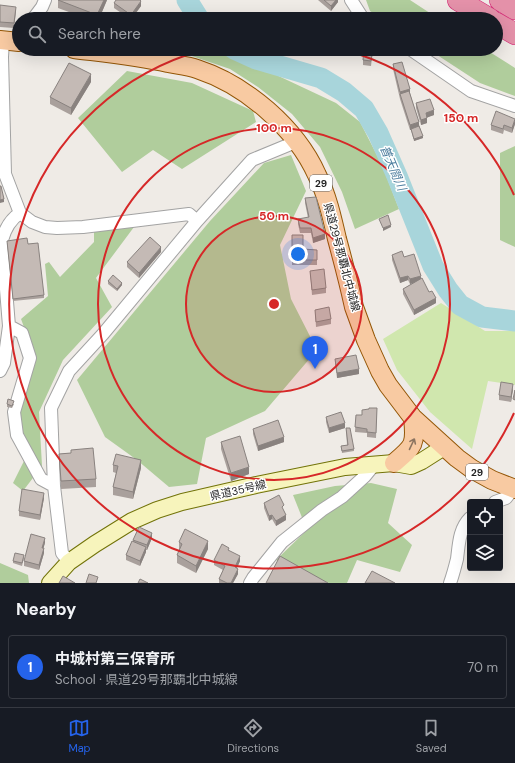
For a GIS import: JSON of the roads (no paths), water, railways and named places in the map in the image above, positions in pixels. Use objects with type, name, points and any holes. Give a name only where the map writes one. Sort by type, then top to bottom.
[{"type":"highway","points":[[458,0],[478,12]]},
{"type":"highway","points":[[500,0],[515,9]]},
{"type":"highway","points":[[503,27],[515,34]]},
{"type":"main road","name":"県道29号那覇北中城線","points":[[130,56],[198,69],[212,75],[240,89],[268,110],[287,128],[308,156],[327,199],[354,307],[366,340],[388,385],[414,418],[457,458],[472,469],[492,480],[514,489]]},
{"type":"main road","points":[[394,463],[405,454],[413,444],[415,432],[414,418]]},
{"type":"main road","name":"県道35号線","points":[[50,583],[69,562],[95,544],[132,521],[157,510],[182,502],[345,466],[394,463],[410,466],[417,464],[444,447]]},
{"type":"street","points":[[38,12],[45,0]]},
{"type":"street","points":[[351,0],[359,12]]},
{"type":"street","points":[[12,41],[2,57],[3,176],[20,213],[32,222],[45,227],[57,228],[189,214],[197,221]]},
{"type":"street","points":[[420,56],[471,91],[515,106]]},
{"type":"street","points":[[69,562],[62,553],[54,486],[51,408],[69,372],[103,334],[197,221],[252,160],[298,141]]},
{"type":"street","points":[[0,371],[4,363],[9,326],[2,240],[4,232],[10,222],[20,213]]},
{"type":"street","points":[[9,326],[22,333],[30,358],[14,412],[17,435],[41,479],[54,486]]},
{"type":"street","points":[[250,583],[282,542],[322,510],[342,497],[365,476],[374,465]]},
{"type":"street","points":[[503,499],[506,498],[514,489]]},
{"type":"street","points":[[450,583],[454,572],[461,533],[464,524],[467,521]]},
{"type":"waterway","name":"普天間川","points":[[187,0],[195,12]]},
{"type":"waterway","name":"普天間川","points":[[249,56],[321,78],[344,92],[364,109],[378,133],[397,176],[433,266],[448,290],[460,305],[482,317],[515,321]]},
{"type":"place","name":"中城村第三保育所","points":[[315,369]]}]
